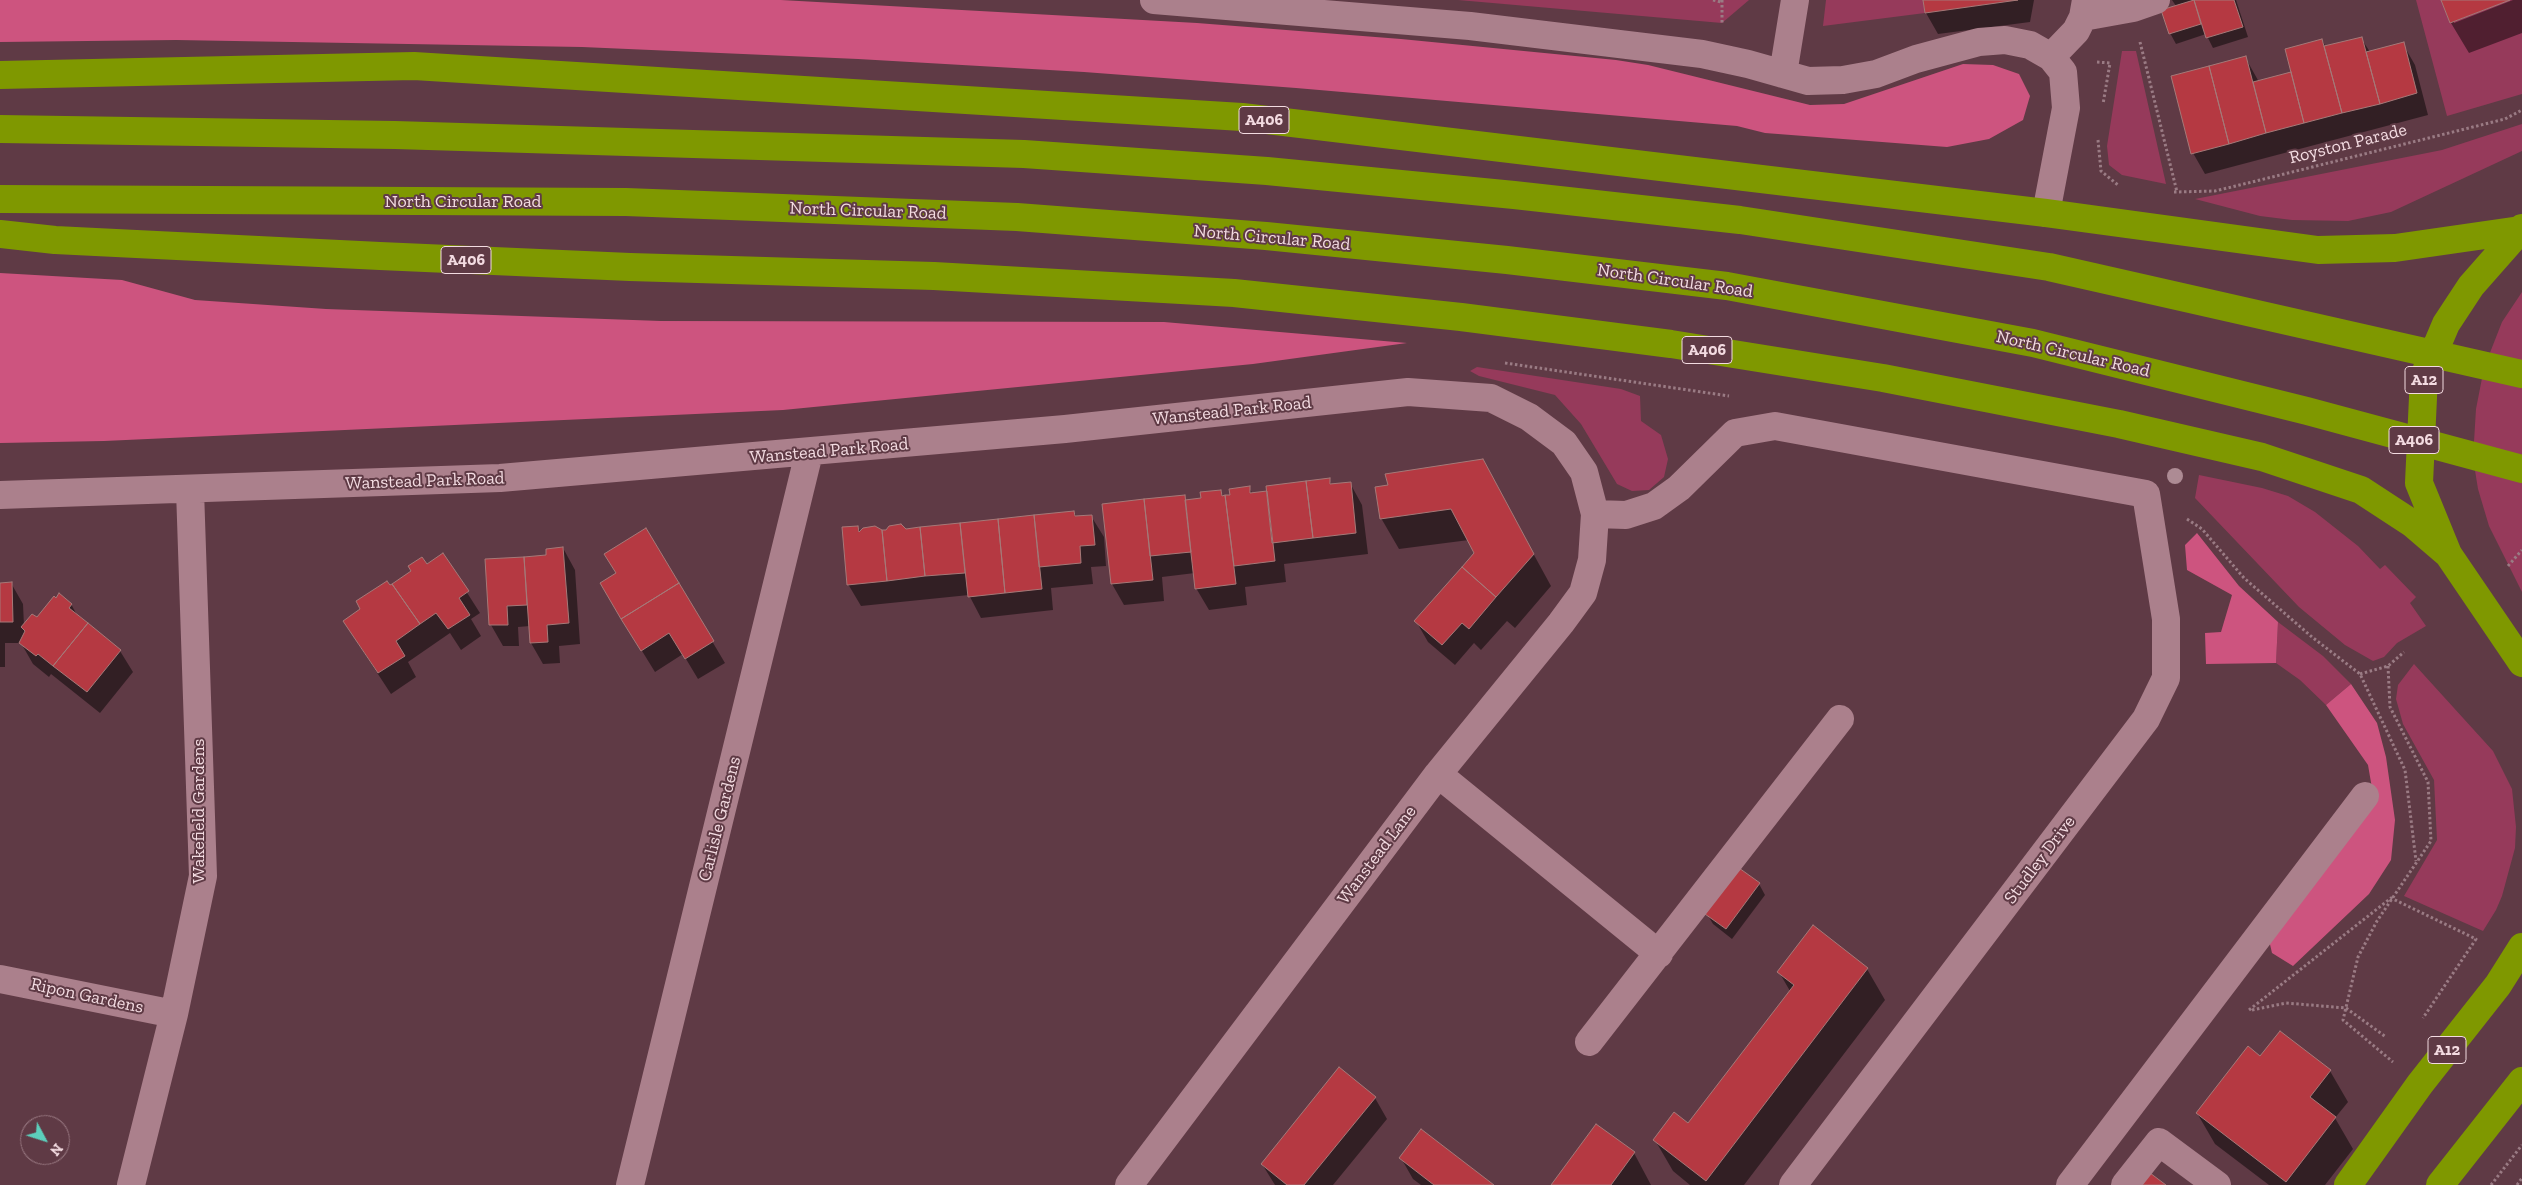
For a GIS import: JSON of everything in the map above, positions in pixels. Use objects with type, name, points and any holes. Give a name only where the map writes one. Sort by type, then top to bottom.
[{"type":"highway","name":"A406","points":[[0,76],[414,66],[1242,117],[2046,214],[2318,250],[2395,248],[2521,229]]},
{"type":"highway","points":[[0,129],[395,135],[1014,154],[1266,171],[1524,196],[1749,222],[2049,267],[2522,374]]},
{"type":"highway","name":"North Circular Road","points":[[0,199],[626,202],[1017,217],[1266,236],[1507,260],[1727,286],[2033,343],[2307,411],[2522,469]]},
{"type":"highway","name":"A12","points":[[2521,229],[2471,286],[2446,324],[2424,376],[2418,483],[2448,554],[2522,663]]},
{"type":"highway","name":"A406","points":[[0,234],[55,240],[164,246],[621,266],[934,276],[1234,293],[1461,317],[1652,342],[1883,378],[2118,424],[2252,455],[2361,490],[2413,524],[2448,554]]},
{"type":"highway","name":"A12","points":[[2348,1185],[2420,1084],[2498,985],[2522,947]]},
{"type":"highway","points":[[2440,1185],[2522,1081]]},
{"type":"street","points":[[1154,0],[1470,26],[1702,54],[1748,64],[1808,81],[1843,80],[1876,74],[1916,59],[1979,42],[2005,40],[2030,45],[2051,57],[2063,72],[2066,108],[2046,214]]},
{"type":"street","points":[[1783,74],[1795,0]]},
{"type":"street","points":[[2051,57],[2076,31],[2084,8],[2144,4]]},
{"type":"street","name":"Wanstead Park Road","points":[[0,495],[500,478],[1065,430],[1408,392],[1491,398],[1529,417],[1564,443],[1584,472],[1595,514]]},
{"type":"street","name":"Studley Drive","points":[[1595,514],[1626,515],[1654,506],[1679,488],[1735,433],[1775,426],[2146,494],[2166,619],[2166,678],[2146,719],[1793,1185]]},
{"type":"street","name":"Carlisle Gardens","points":[[630,1185],[809,453]]},
{"type":"street","name":"Wakefield Gardens","points":[[131,1185],[174,1014],[203,876],[190,490]]},
{"type":"street","name":"Wanstead Lane","points":[[1129,1185],[1438,774],[1561,623],[1583,592],[1592,560],[1595,514]]},
{"type":"street","points":[[1589,1042],[1840,719]]},
{"type":"street","points":[[1438,774],[1659,954]]},
{"type":"street","points":[[2070,1185],[2365,796]]},
{"type":"street","name":"Ripon Gardens","points":[[0,979],[174,1014]]},
{"type":"street","points":[[2125,1185],[2159,1142],[2217,1185]]},
{"type":"path","points":[[1713,0],[1721,2]]},
{"type":"path","points":[[2144,4],[2177,192]]},
{"type":"path","points":[[2051,57],[2110,63],[2102,110]]},
{"type":"path","name":"Royston Parade","points":[[2168,192],[2215,191],[2505,119],[2522,110]]},
{"type":"path","points":[[2098,138],[2101,171],[2116,185],[2125,186]]},
{"type":"path","points":[[1497,362],[1732,397]]},
{"type":"path","points":[[2180,515],[2202,529],[2244,578],[2312,638],[2360,674],[2405,770],[2416,861]]},
{"type":"path","points":[[2508,566],[2522,550]]},
{"type":"path","points":[[2360,674],[2388,666],[2404,652]]},
{"type":"path","points":[[2388,666],[2390,707],[2428,782],[2431,841],[2391,898],[2358,957],[2343,1020],[2394,1062],[2399,1054]]},
{"type":"path","points":[[2242,1016],[2391,898]]},
{"type":"path","points":[[2391,898],[2476,939],[2421,1021]]},
{"type":"path","points":[[2249,1010],[2286,1002],[2346,1008],[2386,1037]]},
{"type":"path","points":[[2491,1185],[2522,1145]]},
{"type":"path","points":[[2517,1185],[2522,1178]]},
{"type":"shaded area","points":[[0,0],[781,0],[1197,23],[1401,39],[1616,60],[1648,65],[1810,105],[1844,104],[1963,64],[1993,65],[2019,74],[2030,96],[2023,120],[1989,139],[1947,147],[1765,133],[1737,126],[1296,88],[1084,72],[858,59],[582,47],[176,40],[0,42]]},
{"type":"shaded area","points":[[1458,0],[1749,0],[1722,23]]},
{"type":"shaded area","points":[[1826,0],[1923,0],[1925,13],[1823,26]]},
{"type":"shaded area","points":[[2416,0],[2441,0],[2450,23],[2510,0],[2522,0],[2522,94],[2447,116]]},
{"type":"shaded area","points":[[2122,51],[2136,51],[2166,184],[2122,175],[2109,165],[2107,146]]},
{"type":"shaded area","points":[[2522,124],[2522,151],[2391,212],[2348,221],[2292,220],[2260,216],[2195,199],[2442,150]]},
{"type":"shaded area","points":[[0,273],[122,280],[195,300],[326,309],[661,321],[1164,322],[1407,343],[1253,364],[783,410],[104,441],[0,443]]},
{"type":"shaded area","points":[[2522,292],[2522,592],[2489,526],[2478,489],[2473,458],[2476,409],[2484,368],[2502,322]]},
{"type":"shaded area","points":[[1477,367],[1621,389],[1640,396],[1641,421],[1661,435],[1668,459],[1664,477],[1649,490],[1632,491],[1617,484],[1581,424],[1555,395],[1479,376],[1470,371]]},
{"type":"shaded area","points":[[2199,475],[2262,488],[2288,496],[2315,512],[2358,546],[2380,569],[2385,565],[2416,597],[2410,603],[2426,626],[2397,643],[2384,657],[2373,661],[2345,645],[2299,607],[2195,498]]},
{"type":"shaded area","points":[[2197,533],[2239,586],[2278,622],[2276,663],[2206,664],[2205,633],[2221,632],[2232,595],[2187,570],[2185,545]]},
{"type":"shaded area","points":[[2278,622],[2323,656],[2351,684],[2326,705],[2300,680],[2276,663]]},
{"type":"shaded area","points":[[2414,664],[2493,751],[2512,789],[2516,827],[2515,848],[2502,896],[2483,931],[2404,896],[2437,840],[2434,780],[2403,724],[2396,699],[2398,685]]},
{"type":"shaded area","points":[[2351,684],[2377,723],[2386,757],[2395,820],[2391,860],[2369,894],[2293,966],[2272,953],[2269,940],[2373,794],[2368,765],[2326,705]]},
{"type":"building","points":[[1923,0],[2018,0],[1925,13]]},
{"type":"building","points":[[2194,0],[2234,0],[2243,27],[2206,38]]},
{"type":"building","points":[[2194,0],[2201,24],[2169,34],[2161,10]]},
{"type":"building","points":[[2441,0],[2510,0],[2450,23]]},
{"type":"building","points":[[2362,37],[2380,104],[2342,113],[2324,46]]},
{"type":"building","points":[[2322,39],[2342,113],[2304,123],[2285,49]]},
{"type":"building","points":[[2404,42],[2417,93],[2380,104],[2366,52]]},
{"type":"building","points":[[2246,56],[2266,133],[2229,144],[2209,66]]},
{"type":"building","points":[[2209,66],[2229,144],[2191,154],[2171,76]]},
{"type":"building","points":[[2291,72],[2304,123],[2266,133],[2253,82]]},
{"type":"building","points":[[1483,459],[1534,554],[1496,597],[1462,567],[1474,553],[1451,509],[1380,519],[1375,487],[1388,485],[1385,474]]},
{"type":"building","points":[[1330,478],[1330,484],[1351,482],[1356,533],[1313,538],[1306,481]]},
{"type":"building","points":[[1306,481],[1313,538],[1272,543],[1266,486]]},
{"type":"building","points":[[1250,486],[1250,493],[1267,491],[1275,561],[1234,566],[1225,495],[1230,495],[1229,489]]},
{"type":"building","points":[[1221,490],[1222,496],[1225,495],[1236,584],[1195,589],[1185,500],[1201,498],[1200,492]]},
{"type":"building","points":[[1185,495],[1191,552],[1150,556],[1144,499]]},
{"type":"building","points":[[1144,499],[1153,580],[1111,584],[1102,504]]},
{"type":"building","points":[[1074,511],[1075,516],[1092,515],[1095,545],[1080,546],[1081,563],[1039,567],[1034,515]]},
{"type":"building","points":[[1034,515],[1042,589],[1005,593],[998,519]]},
{"type":"building","points":[[998,519],[1005,593],[968,597],[960,523]]},
{"type":"building","points":[[960,523],[965,573],[925,576],[920,527]]},
{"type":"building","points":[[901,524],[906,529],[920,527],[925,576],[887,581],[882,530],[886,530],[889,526]]},
{"type":"building","points":[[858,526],[859,532],[863,528],[875,526],[882,530],[887,581],[847,585],[842,527]]},
{"type":"building","points":[[646,528],[679,583],[621,619],[600,583],[616,573],[604,554]]},
{"type":"building","points":[[563,547],[569,623],[547,625],[548,642],[530,643],[524,557],[546,555],[546,549]]},
{"type":"building","points":[[443,553],[469,591],[459,598],[470,615],[448,629],[436,613],[420,624],[392,584],[411,571],[408,566],[422,557],[427,564]]},
{"type":"building","points":[[524,557],[527,605],[507,606],[508,625],[489,625],[485,559]]},
{"type":"building","points":[[1462,567],[1496,597],[1469,629],[1462,623],[1442,645],[1414,621]]},
{"type":"building","points":[[387,581],[390,585],[392,584],[420,624],[396,641],[405,656],[378,673],[343,621],[360,609],[356,601]]},
{"type":"building","points":[[12,582],[13,622],[0,622],[0,583]]},
{"type":"building","points":[[679,583],[714,641],[685,659],[669,633],[641,651],[621,619]]},
{"type":"building","points":[[59,593],[72,604],[69,608],[88,623],[53,666],[38,654],[36,656],[19,643],[25,631],[21,627],[32,614],[37,617],[54,596],[56,598]]},
{"type":"building","points":[[88,623],[121,650],[87,692],[53,666]]},
{"type":"building","points":[[1739,868],[1760,883],[1726,929],[1705,914]]},
{"type":"building","points":[[1813,925],[1868,968],[1706,1181],[1653,1140],[1674,1112],[1688,1123],[1794,985],[1777,972]]},
{"type":"building","points":[[2280,1031],[2331,1070],[2310,1097],[2336,1117],[2286,1182],[2196,1113],[2248,1046],[2260,1056]]},
{"type":"building","points":[[1339,1067],[1376,1097],[1304,1185],[1287,1185],[1261,1164]]},
{"type":"building","points":[[1596,1124],[1635,1152],[1611,1185],[1551,1185]]},
{"type":"building","points":[[1421,1129],[1494,1185],[1434,1185],[1399,1158]]},
{"type":"building","points":[[2150,1173],[2166,1185],[2141,1185]]}]
